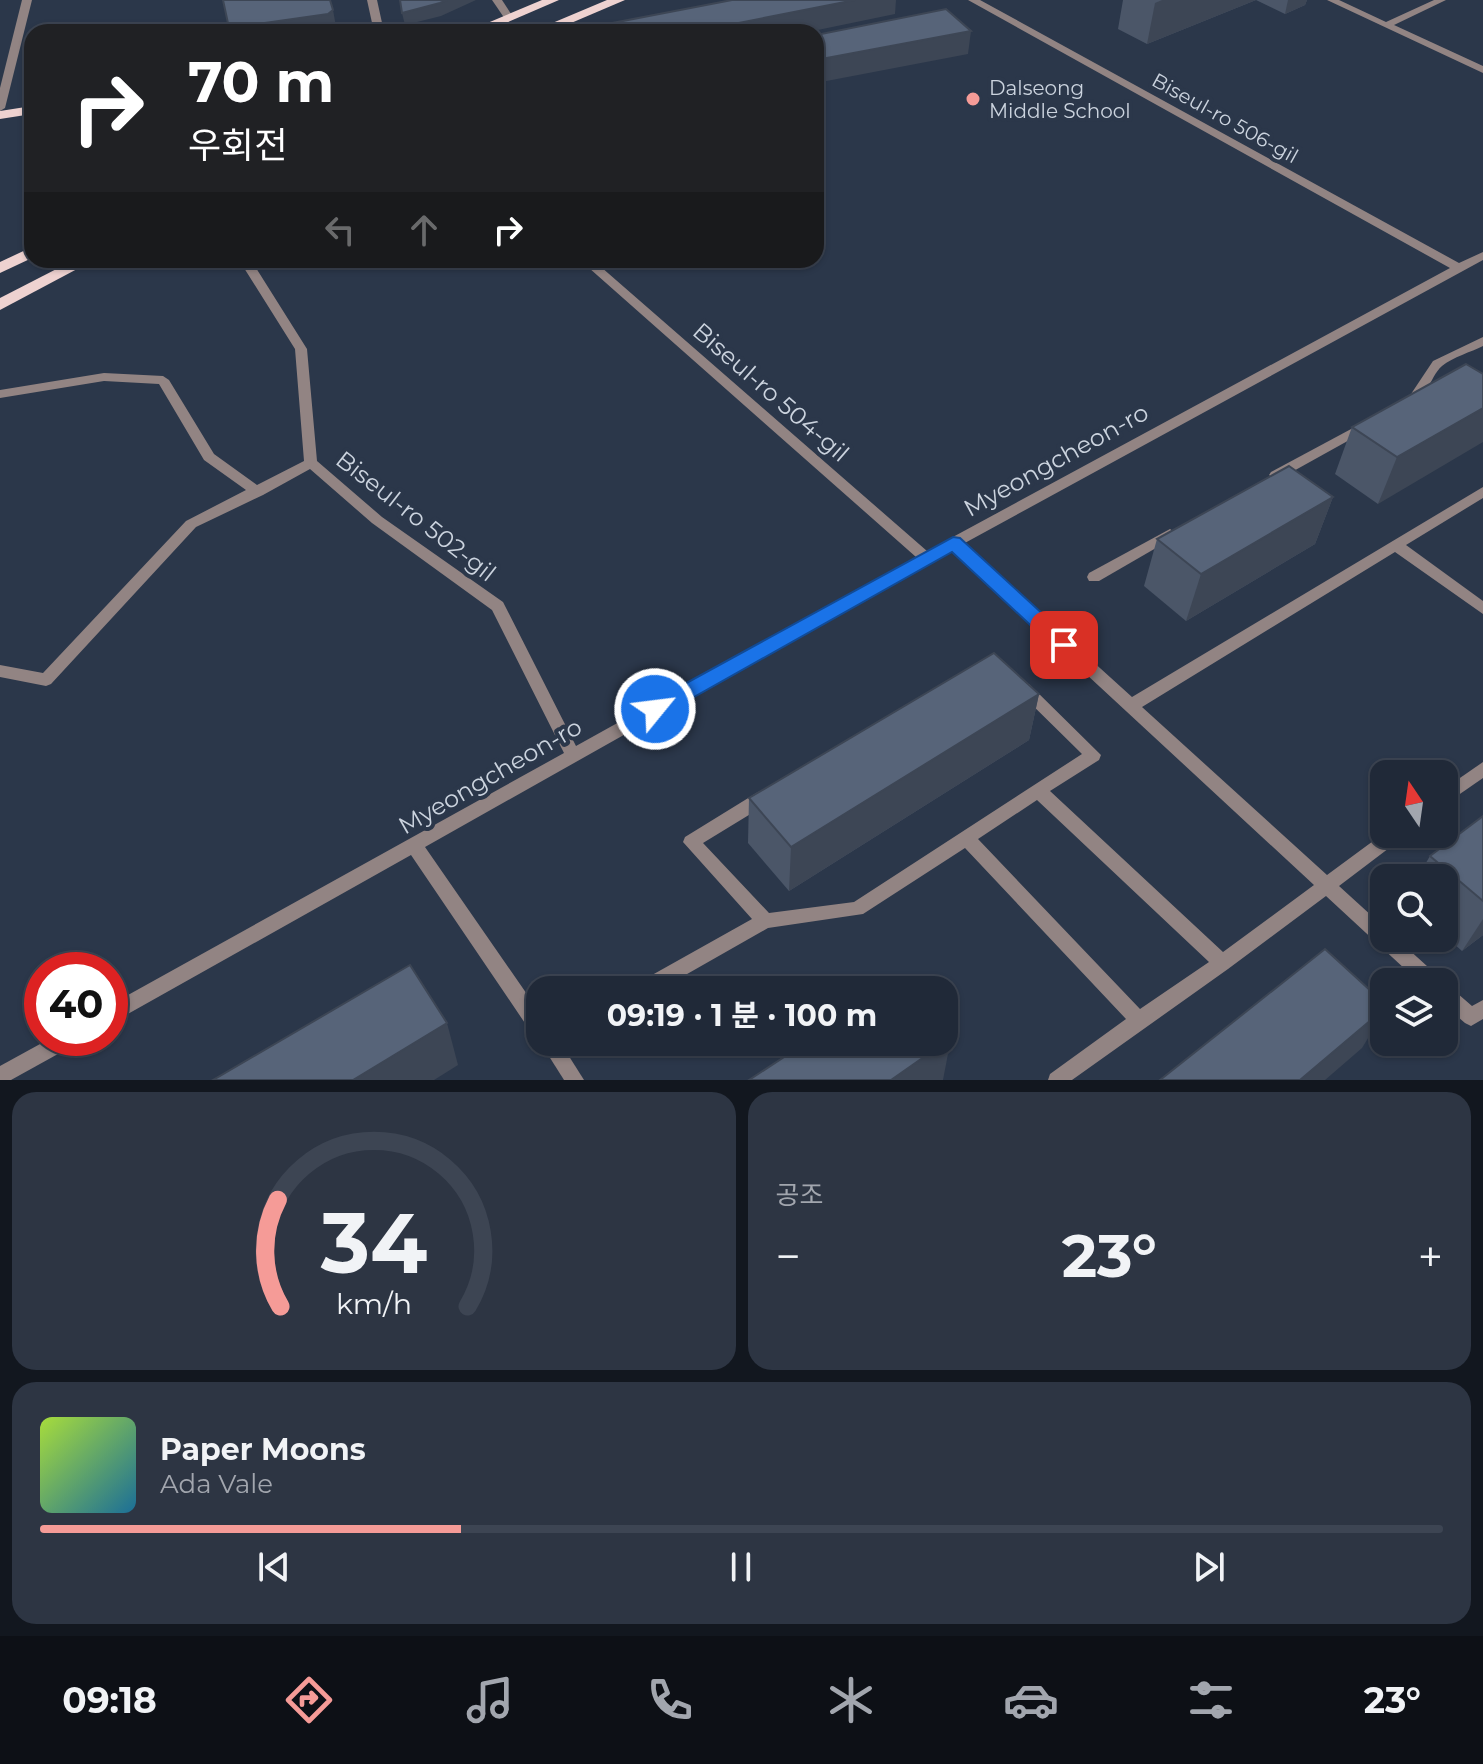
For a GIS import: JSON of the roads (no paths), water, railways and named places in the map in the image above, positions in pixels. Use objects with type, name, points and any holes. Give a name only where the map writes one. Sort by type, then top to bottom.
[{"type":"main road","points":[[492,24],[553,0]]},
{"type":"main road","points":[[559,24],[619,0]]},
{"type":"main road","points":[[552,24],[543,16],[568,1]]},
{"type":"main road","points":[[0,115],[24,111]]},
{"type":"main road","points":[[0,268],[24,256]]},
{"type":"main road","points":[[0,305],[71,268]]},
{"type":"street","points":[[0,108],[27,0]]},
{"type":"street","points":[[372,0],[377,24]]},
{"type":"street","points":[[497,0],[508,17]]},
{"type":"street","name":"Biseul-ro 506-gil","points":[[973,0],[1459,268]]},
{"type":"street","points":[[1332,0],[1483,70]]},
{"type":"street","points":[[1386,25],[1441,0]]},
{"type":"street","name":"Myeongcheon-ro","points":[[128,1005],[953,543],[1483,255]]},
{"type":"street","name":"Biseul-ro 502-gil","points":[[250,268],[301,349],[311,463],[377,520],[498,606],[573,755]]},
{"type":"street","name":"Biseul-ro 504-gil","points":[[595,268],[926,558]]},
{"type":"street","points":[[1389,412],[1416,397],[1437,364],[1483,341]]},
{"type":"street","points":[[0,394],[104,377],[163,380],[209,457],[258,492]]},
{"type":"street","points":[[1268,480],[1375,420]]},
{"type":"street","points":[[0,671],[46,680],[191,524],[311,463]]},
{"type":"street","points":[[1130,706],[1483,492]]},
{"type":"street","points":[[1094,577],[1188,525]]},
{"type":"street","points":[[953,543],[1417,968]]},
{"type":"street","points":[[1396,545],[1483,609]]},
{"type":"street","points":[[667,976],[765,921],[857,909],[1093,755],[1013,678]]},
{"type":"street","points":[[1458,788],[1483,769]]},
{"type":"street","points":[[765,921],[691,842],[782,785]]},
{"type":"street","points":[[1040,792],[1222,963]]},
{"type":"street","points":[[966,838],[1139,1020]]},
{"type":"street","points":[[415,847],[526,1009]]},
{"type":"street","points":[[1057,1080],[1376,848]]},
{"type":"street","points":[[1458,1005],[1471,1017],[1483,1008]]},
{"type":"street","points":[[0,1076],[36,1056]]},
{"type":"street","points":[[559,1056],[575,1080]]},
{"type":"place","name":"Dalseong Middle School","points":[[973,99]]}]
